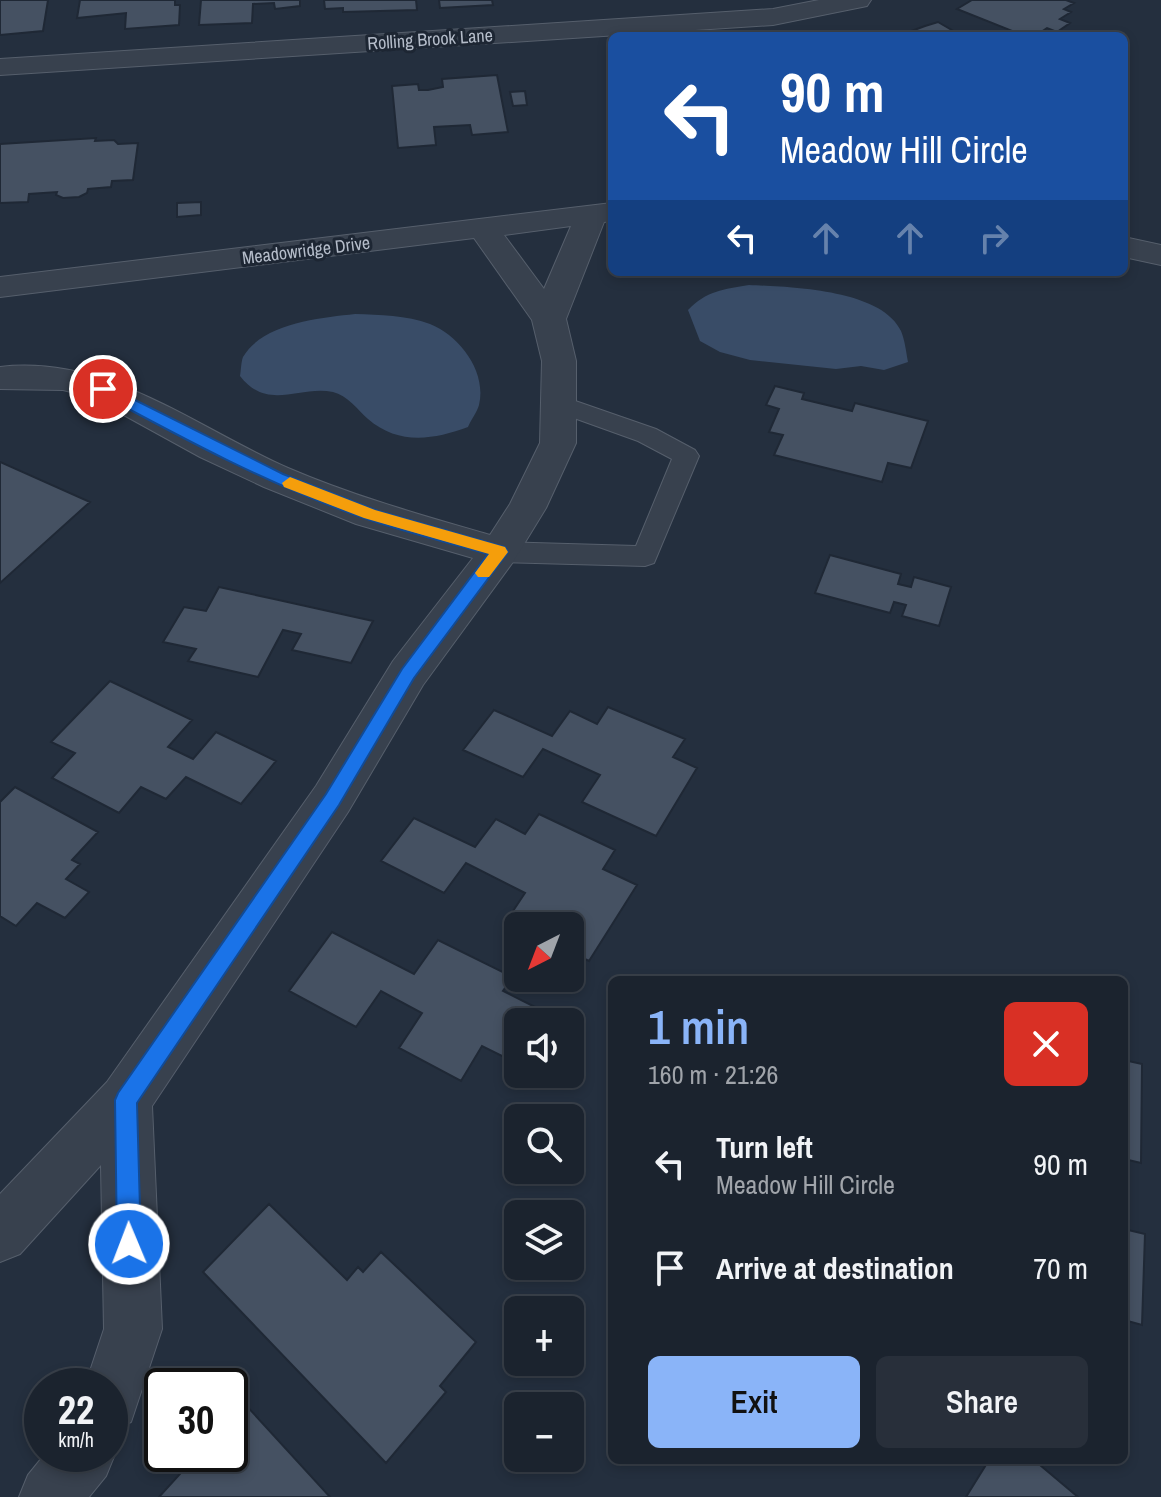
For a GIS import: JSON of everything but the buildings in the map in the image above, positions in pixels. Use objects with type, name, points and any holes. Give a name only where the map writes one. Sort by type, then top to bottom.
[{"type":"street","name":"Rolling Brook Lane","points":[[0,67],[773,17],[858,0]]},
{"type":"street","name":"Meadowridge Drive","points":[[0,287],[601,214]]},
{"type":"street","points":[[549,319],[601,214]]},
{"type":"street","points":[[0,1234],[126,1100],[332,799],[408,673],[499,552],[527,508],[558,443],[559,361],[549,319],[483,228]]},
{"type":"street","points":[[1128,248],[1161,255]]},
{"type":"street","points":[[0,378],[63,379],[103,389],[213,448],[277,478],[370,514],[499,552]]},
{"type":"street","points":[[121,1368],[133,1329],[126,1100]]},
{"type":"street","points":[[50,1497],[70,1472]]},
{"type":"lane","points":[[499,552],[645,556],[686,456],[647,435],[558,403]]},
{"type":"water","points":[[749,285],[809,289],[874,306],[890,317],[901,331],[908,362],[884,370],[861,366],[836,369],[750,360],[720,352],[700,341],[688,310],[709,295]]},
{"type":"water","points":[[355,314],[421,321],[441,330],[461,346],[479,380],[478,408],[468,427],[429,437],[404,436],[379,427],[348,399],[333,392],[273,395],[251,387],[240,376],[243,357],[264,336],[293,324]]},
{"type":"slow traffic","points":[[290,483],[370,514],[499,552],[483,573]]},
{"type":"route","points":[[103,389],[213,448],[277,478],[370,514],[499,552],[408,673],[332,799],[126,1100],[129,1244]]}]
